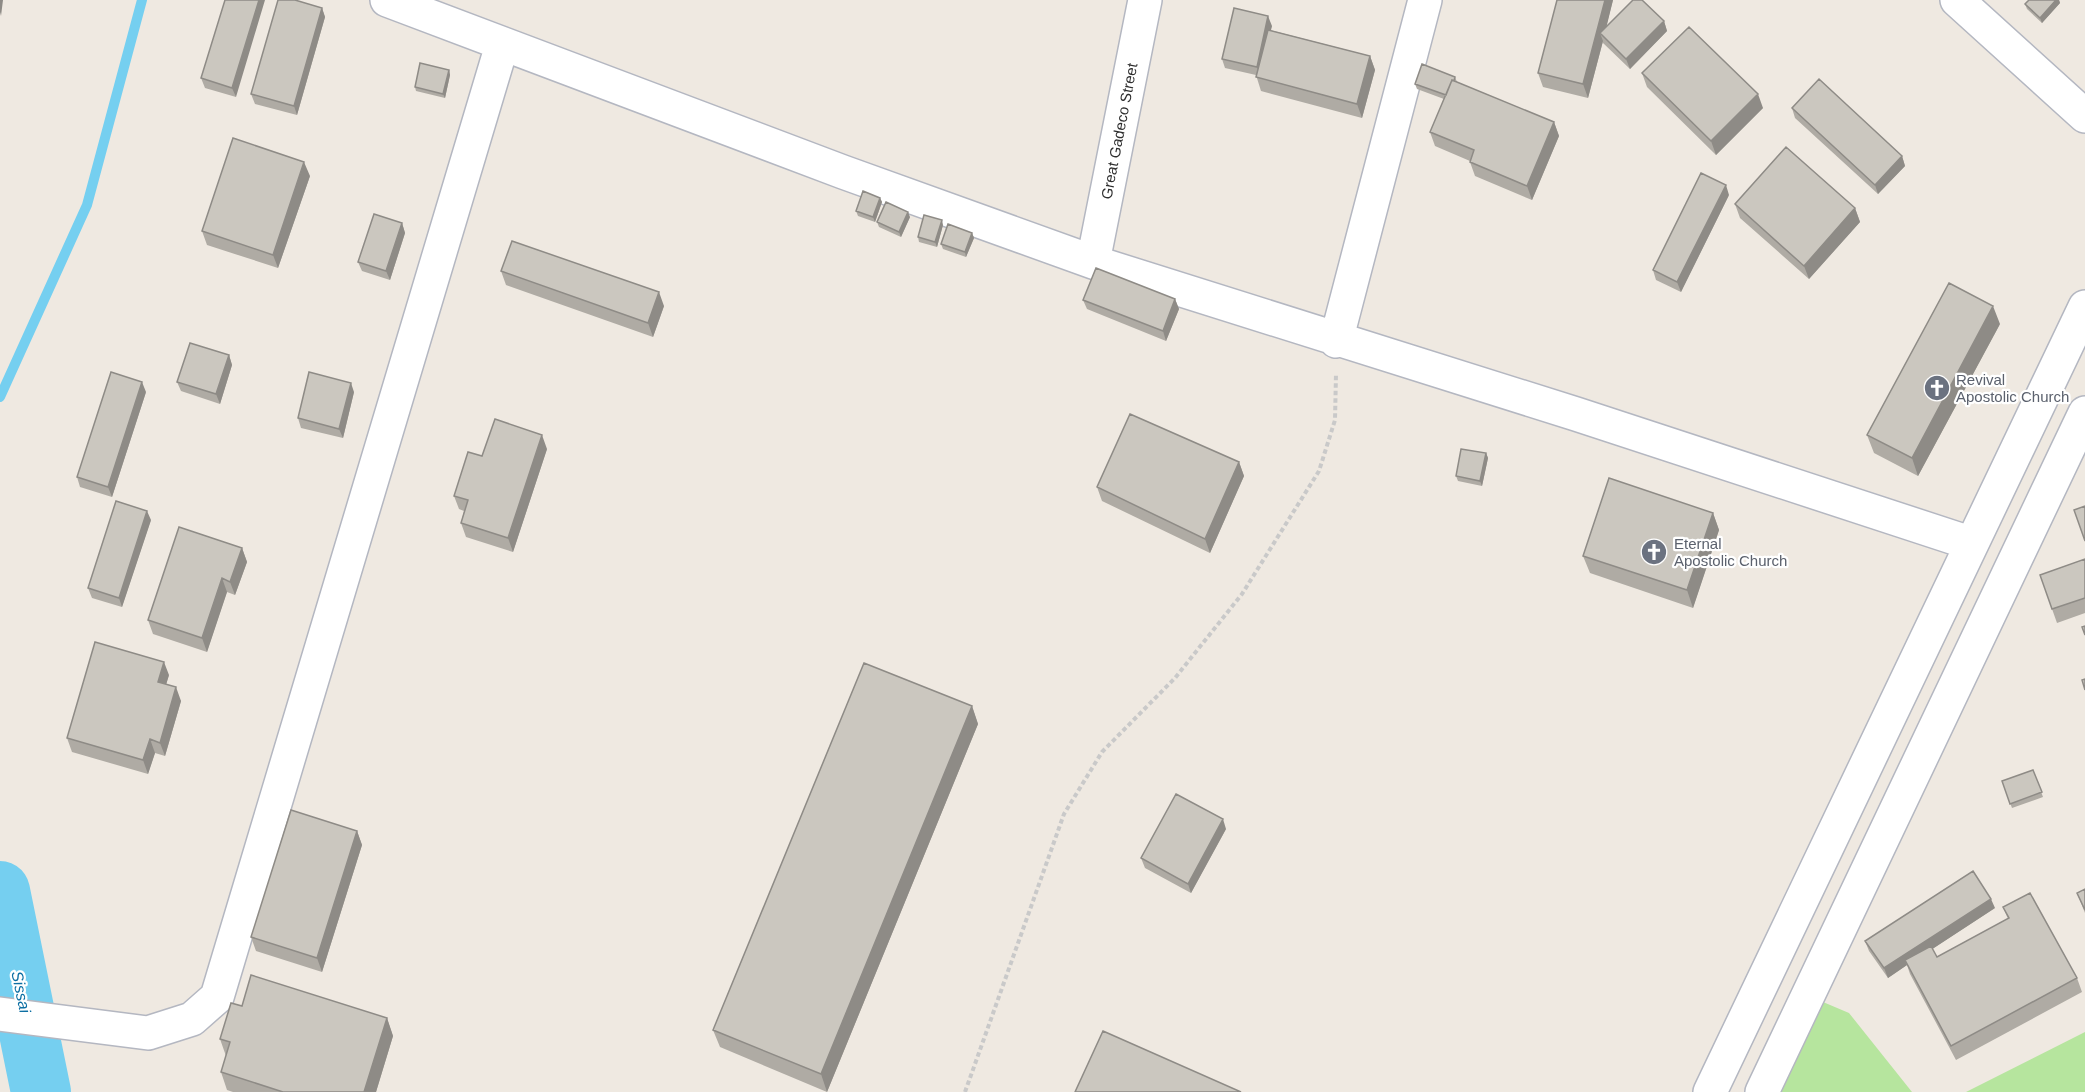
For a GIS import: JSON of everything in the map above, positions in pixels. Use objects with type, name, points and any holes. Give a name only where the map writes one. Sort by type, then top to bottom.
[{"type":"street","points":[[387,0],[502,45],[1093,262],[1336,341],[1576,414],[1970,543]]},
{"type":"street","name":"Great Gadeco Street","points":[[1093,262],[1145,0]]},
{"type":"street","points":[[1336,341],[1425,0]]},
{"type":"street","points":[[1957,0],[2085,116]]},
{"type":"street","points":[[0,1014],[148,1033],[192,1018],[217,997],[502,45]]},
{"type":"street","points":[[1710,1092],[1970,543],[2085,307]]},
{"type":"street","points":[[1762,1092],[2085,414]]},
{"type":"path","points":[[965,1092],[1064,814],[1102,752],[1175,678],[1242,594],[1319,471],[1335,420],[1336,341]]},
{"type":"green space","points":[[1823,1002],[1849,1013],[1912,1092],[1780,1092]]},
{"type":"green space","points":[[2085,1032],[2085,1092],[1966,1092]]},
{"type":"building","points":[[225,0],[259,0],[232,88],[201,78]]},
{"type":"building","points":[[278,0],[295,0],[322,8],[294,106],[251,94]]},
{"type":"building","points":[[1557,0],[1605,0],[1583,84],[1538,73]]},
{"type":"building","points":[[1633,0],[1642,0],[1664,21],[1626,59],[1600,33]]},
{"type":"building","points":[[2029,0],[2056,0],[2040,18],[2025,4]]},
{"type":"building","points":[[1234,8],[1268,16],[1257,67],[1222,59]]},
{"type":"building","points":[[1689,27],[1758,94],[1711,141],[1642,73]]},
{"type":"building","points":[[1268,30],[1370,56],[1357,104],[1256,77]]},
{"type":"building","points":[[420,63],[449,70],[443,94],[415,87]]},
{"type":"building","points":[[1422,64],[1455,77],[1446,95],[1415,84]]},
{"type":"building","points":[[1819,79],[1902,156],[1875,185],[1792,108]]},
{"type":"building","points":[[1452,80],[1554,122],[1527,186],[1470,162],[1474,150],[1430,132]]},
{"type":"building","points":[[233,138],[304,162],[273,255],[202,231]]},
{"type":"building","points":[[1786,147],[1855,208],[1804,266],[1735,204]]},
{"type":"building","points":[[1701,173],[1726,185],[1677,282],[1653,270]]},
{"type":"building","points":[[863,191],[880,198],[873,217],[856,211]]},
{"type":"building","points":[[886,202],[908,212],[899,232],[877,222]]},
{"type":"building","points":[[374,214],[402,223],[386,271],[358,262]]},
{"type":"building","points":[[924,215],[942,220],[935,242],[918,237]]},
{"type":"building","points":[[948,224],[972,233],[965,252],[941,244]]},
{"type":"building","points":[[512,241],[659,292],[648,323],[501,271]]},
{"type":"building","points":[[1096,268],[1175,299],[1163,331],[1083,300]]},
{"type":"building","name":"Revival Apostolic Church","points":[[1949,283],[1993,306],[1912,458],[1867,435]]},
{"type":"building","points":[[190,343],[229,355],[216,394],[177,382]]},
{"type":"building","points":[[111,372],[142,382],[108,487],[77,477]]},
{"type":"building","points":[[309,372],[351,383],[339,429],[298,418]]},
{"type":"building","points":[[1130,414],[1239,462],[1205,539],[1097,487]]},
{"type":"building","points":[[495,419],[542,435],[508,538],[461,523],[468,500],[454,496],[468,452],[482,456]]},
{"type":"building","points":[[1461,449],[1486,453],[1480,481],[1456,476]]},
{"type":"building","name":"Eternal Apostolic Church","points":[[1609,478],[1713,513],[1687,590],[1583,556]]},
{"type":"building","points":[[116,501],[147,511],[119,598],[88,588]]},
{"type":"building","points":[[2085,506],[2085,541],[2074,510]]},
{"type":"building","points":[[179,527],[242,548],[230,582],[222,578],[202,638],[148,620]]},
{"type":"building","points":[[2085,559],[2085,598],[2052,609],[2040,575]]},
{"type":"building","points":[[95,642],[164,662],[158,682],[176,687],[160,743],[150,739],[143,760],[67,738]]},
{"type":"building","points":[[864,663],[972,706],[821,1074],[713,1030]]},
{"type":"building","points":[[2033,770],[2042,792],[2010,804],[2002,781]]},
{"type":"building","points":[[1176,794],[1223,819],[1188,884],[1141,858]]},
{"type":"building","points":[[291,810],[357,831],[317,958],[251,937]]},
{"type":"building","points":[[1973,871],[1991,899],[1884,968],[1865,941]]},
{"type":"building","points":[[2085,889],[2085,910],[2077,893]]},
{"type":"building","points":[[2030,893],[2077,978],[1951,1046],[1905,960],[1931,946],[1937,957],[2009,918],[2003,907]]},
{"type":"building","points":[[251,975],[387,1018],[364,1092],[283,1092],[221,1072],[230,1042],[220,1039],[231,1003],[242,1006]]},
{"type":"building","points":[[1103,1031],[1241,1092],[1075,1092]]},
{"type":"waterway","points":[[0,397],[87,205],[142,0]]},
{"type":"waterway","name":"Sissai","points":[[0,891],[41,1092]]},
{"type":"place","name":"Revival Apostolic Church","points":[[1937,388]]},
{"type":"place","name":"Eternal Apostolic Church","points":[[1654,552]]}]
